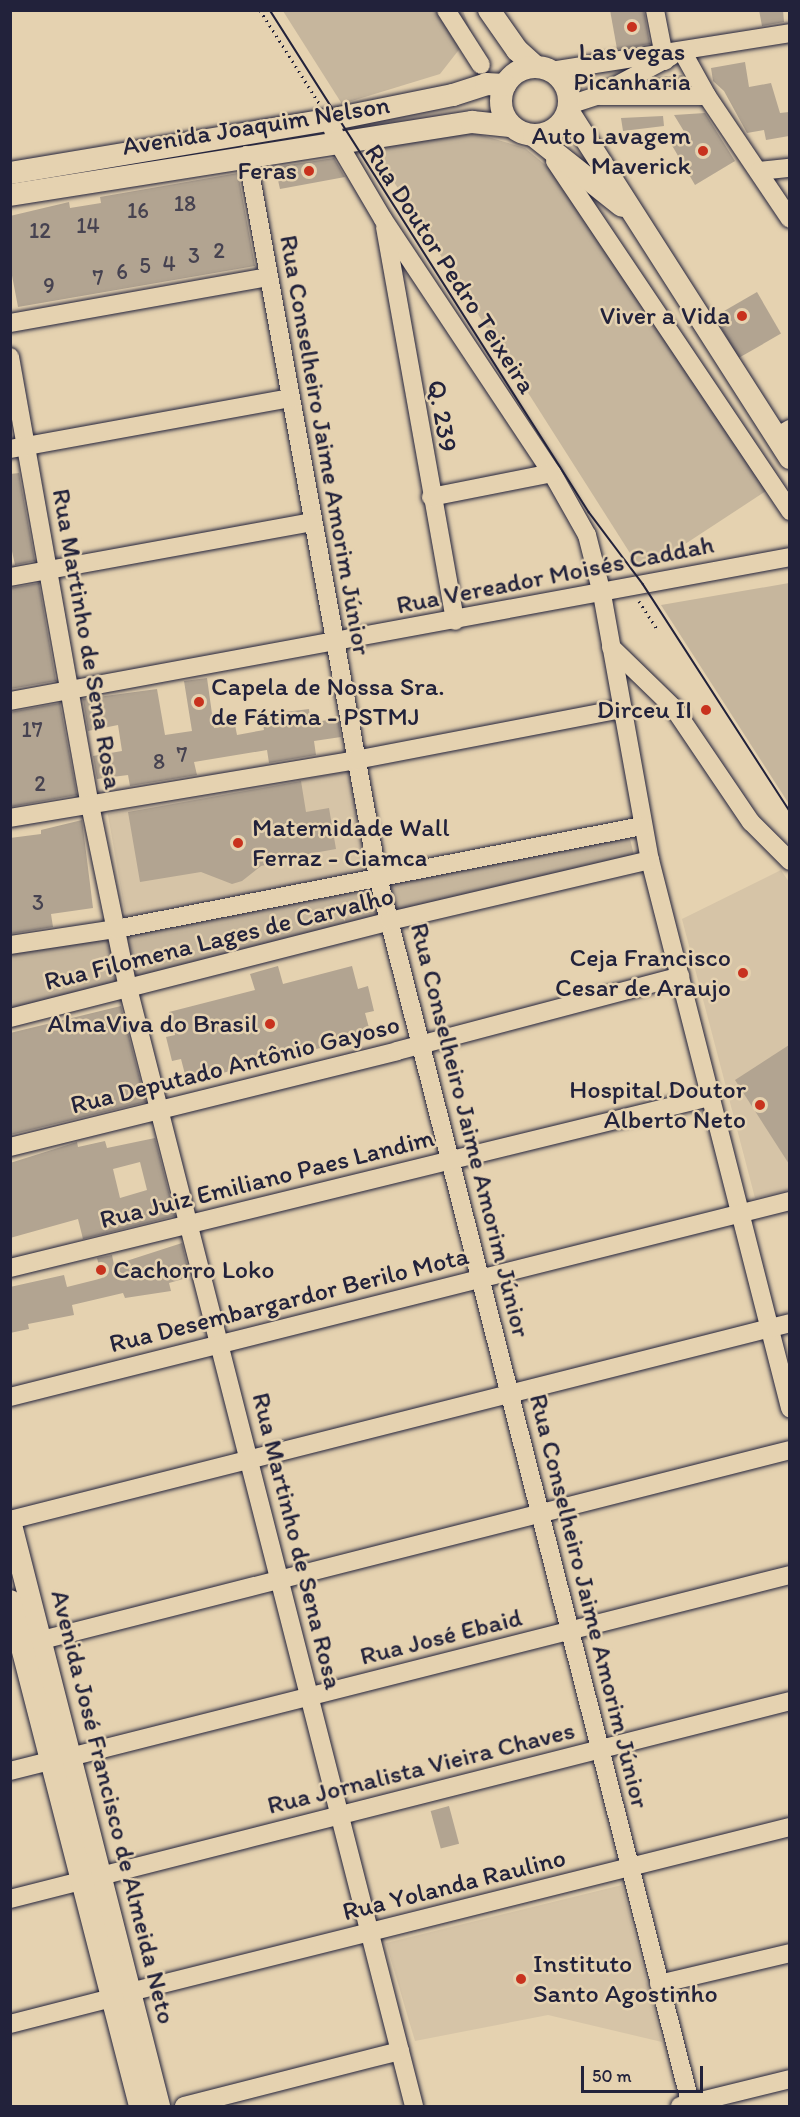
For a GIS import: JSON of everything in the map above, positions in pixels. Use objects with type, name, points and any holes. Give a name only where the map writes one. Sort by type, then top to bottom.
[{"type":"main road","points":[[489,10],[517,50],[565,85],[569,108],[637,220],[783,433],[789,458]]},
{"type":"main road","points":[[544,69],[516,72],[505,85],[501,107],[511,126],[534,136],[597,183],[637,220]]},
{"type":"main road","name":"Avenida Joaquim Nelson","points":[[10,172],[329,119],[453,95],[486,84],[505,85]]},
{"type":"main road","points":[[534,136],[556,129],[569,108]]},
{"type":"main road","name":"Avenida Joaquim Nelson","points":[[10,195],[337,141],[478,121],[511,126]]},
{"type":"main road","name":"Avenida José Francisco de Almeida Neto","points":[[10,1520],[25,1644]]},
{"type":"main road","name":"Avenida José Francisco de Almeida Neto","points":[[10,1601],[60,1759],[121,1995],[159,2106]]},
{"type":"main road","name":"Avenida José Francisco de Almeida Neto","points":[[121,1995],[140,2106]]},
{"type":"street","points":[[446,10],[481,65]]},
{"type":"street","points":[[656,10],[671,55],[707,96],[789,219]]},
{"type":"street","points":[[544,69],[671,55],[789,33]]},
{"type":"street","points":[[569,108],[597,96],[671,55]]},
{"type":"street","points":[[597,96],[707,96]]},
{"type":"street","name":"Rua Doutor Pedro Teixeira","points":[[329,119],[337,141],[383,219],[571,503],[594,556],[642,826],[789,1408]]},
{"type":"street","points":[[534,136],[567,174],[789,511]]},
{"type":"street","name":"Rua Conselheiro Jaime Amorim Júnior","points":[[247,156],[267,277],[378,877],[630,1867],[687,2106]]},
{"type":"street","points":[[759,171],[789,168]]},
{"type":"street","name":"Q. 239","points":[[383,219],[455,621]]},
{"type":"street","points":[[10,323],[267,277]]},
{"type":"street","name":"Rua Martinho de Sena Rosa","points":[[10,357],[19,447],[48,570],[90,806],[128,988],[191,1224],[414,2106]]},
{"type":"street","points":[[19,447],[290,398]]},
{"type":"street","points":[[431,497],[552,473]]},
{"type":"street","points":[[10,577],[313,522]]},
{"type":"street","name":"Rua Vereador Moisés Caddah","points":[[10,701],[602,594],[789,557]]},
{"type":"street","points":[[610,647],[673,707],[751,822],[789,861]]},
{"type":"street","points":[[10,819],[356,760],[622,709]]},
{"type":"street","points":[[10,945],[116,929],[642,826]]},
{"type":"street","name":"Rua Filomena Lages de Carvalho","points":[[10,1018],[390,921],[650,860]]},
{"type":"street","name":"Rua Deputado Antônio Gayoso","points":[[10,1147],[421,1044],[680,975]]},
{"type":"street","name":"Rua Juiz Emiliano Paes Landim","points":[[10,1268],[710,1097]]},
{"type":"street","name":"Rua Desembargardor Berilo Mota","points":[[10,1397],[789,1201]]},
{"type":"street","points":[[10,1520],[789,1323]]},
{"type":"street","points":[[25,1644],[789,1450]]},
{"type":"street","name":"Rua José Ebaid","points":[[10,1772],[789,1575]]},
{"type":"street","name":"Rua Jornalista Vieira Chaves","points":[[10,1899],[789,1701]]},
{"type":"street","name":"Rua Yolanda Raulino","points":[[10,2024],[789,1827]]},
{"type":"street","points":[[659,1984],[789,1953]]},
{"type":"street","points":[[184,2106],[400,2051]]},
{"type":"street","points":[[687,2106],[789,2079]]},
{"type":"path","points":[[260,10],[329,119]]},
{"type":"path","points":[[642,606],[658,630]]},
{"type":"shaded area","points":[[283,11],[463,11],[472,33],[440,74],[342,104]]},
{"type":"shaded area","points":[[471,132],[525,148],[560,177],[766,491],[650,567],[635,561],[373,149]]},
{"type":"shaded area","points":[[790,583],[789,804],[661,605]]},
{"type":"shaded area","name":"Maternidade Wall Ferraz - Ciamca","points":[[350,771],[368,873],[126,916],[108,814]]},
{"type":"shaded area","points":[[629,835],[635,859],[11,1010],[11,951]]},
{"type":"shaded area","name":"Ceja Francisco Cesar de Araujo","points":[[781,870],[789,882],[789,1190],[755,1198],[682,919]]},
{"type":"shaded area","name":"Instituto Santo Agostinho","points":[[622,1885],[662,2042],[548,2015],[415,2041],[386,1943]]},
{"type":"building","name":"Las vegas Picanharia","points":[[610,10],[644,10],[650,44],[617,49]]},
{"type":"building","points":[[759,10],[783,10],[784,22],[762,26]]},
{"type":"building","points":[[745,62],[749,87],[771,83],[780,113],[789,112],[789,136],[766,140],[764,130],[747,133],[724,91],[713,81],[711,68]]},
{"type":"building","points":[[682,75],[688,85],[657,85],[656,77]]},
{"type":"building","name":"Auto Lavagem Maverick","points":[[705,113],[735,161],[695,185],[670,142],[685,133],[674,115]]},
{"type":"building","points":[[663,116],[664,126],[623,131],[621,118]]},
{"type":"building","name":"Feras","points":[[334,158],[345,177],[280,189],[275,167]]},
{"type":"building","points":[[238,173],[255,266],[18,307],[10,265],[10,216],[69,202],[70,208],[101,203],[100,197]]},
{"type":"building","points":[[757,292],[781,334],[739,358],[715,316]]},
{"type":"building","points":[[19,473],[35,561],[15,565],[10,542],[10,474]]},
{"type":"building","points":[[39,583],[56,681],[10,689],[10,588]]},
{"type":"building","points":[[207,678],[214,728],[235,725],[237,735],[264,730],[261,715],[309,709],[311,723],[338,718],[341,737],[314,741],[316,755],[269,763],[267,750],[194,762],[197,775],[130,786],[128,775],[97,779],[93,756],[122,751],[118,725],[88,731],[83,699],[157,689],[165,735],[192,731],[184,681]]},
{"type":"building","points":[[60,703],[77,795],[10,807],[10,712]]},
{"type":"building","points":[[301,781],[306,812],[329,808],[336,849],[280,859],[280,862],[261,866],[242,881],[232,884],[201,872],[140,882],[128,812]]},
{"type":"building","points":[[82,820],[93,908],[51,914],[53,927],[10,934],[10,838],[41,834],[41,830]]},
{"type":"building","name":"AlmaViva do Brasil","points":[[278,966],[283,984],[352,966],[358,989],[368,986],[374,1011],[365,1013],[371,1035],[187,1082],[181,1059],[172,1061],[166,1037],[175,1035],[169,1012],[255,990],[250,974]]},
{"type":"building","points":[[121,1006],[146,1102],[10,1135],[10,1033]]},
{"type":"building","points":[[789,1045],[789,1164],[735,1080]]},
{"type":"building","points":[[155,1138],[175,1216],[83,1239],[78,1219],[10,1238],[10,1163],[77,1142],[78,1147],[105,1141],[107,1148]],"holes":[[[140,1162],[147,1190],[120,1198],[113,1169]]]},
{"type":"building","points":[[182,1243],[190,1277],[169,1283],[171,1291],[125,1298],[123,1293],[72,1305],[74,1315],[28,1324],[29,1329],[10,1333],[10,1287],[64,1275],[67,1287],[95,1280],[102,1278],[97,1258],[112,1255],[114,1265]]},
{"type":"building","points":[[449,1806],[459,1844],[441,1849],[431,1811]]},
{"type":"tram line","points":[[270,10],[589,512],[643,584],[790,811]]},
{"type":"place","name":"Las vegas Picanharia","points":[[632,27]]},
{"type":"place","name":"Auto Lavagem Maverick","points":[[703,151]]},
{"type":"place","name":"Feras","points":[[309,171]]},
{"type":"place","name":"Viver a Vida","points":[[742,316]]},
{"type":"place","name":"Capela de Nossa Sra. de Fátima - PSTMJ","points":[[199,702]]},
{"type":"place","name":"Dirceu II","points":[[706,710]]},
{"type":"place","name":"Maternidade Wall Ferraz - Ciamca","points":[[238,843]]},
{"type":"place","name":"Ceja Francisco Cesar de Araujo","points":[[743,973]]},
{"type":"place","name":"AlmaViva do Brasil","points":[[270,1024]]},
{"type":"place","name":"Hospital Doutor Alberto Neto","points":[[760,1105]]},
{"type":"place","name":"Cachorro Loko","points":[[101,1270]]},
{"type":"place","name":"Instituto Santo Agostinho","points":[[521,1979]]}]
